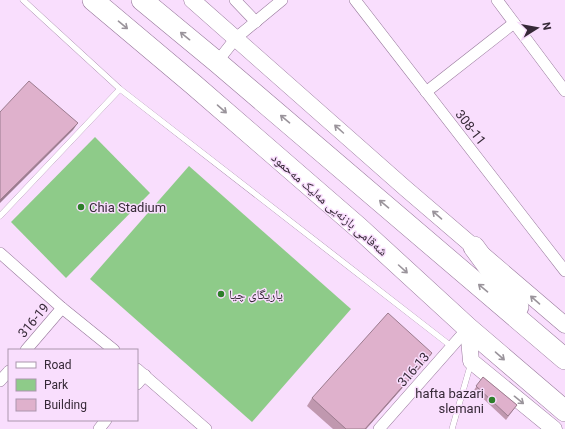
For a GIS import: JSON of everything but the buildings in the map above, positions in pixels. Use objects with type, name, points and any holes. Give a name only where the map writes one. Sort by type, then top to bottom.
[{"type":"highway","name":"شەقامی بازنەیی مەلیک مەحمود","points":[[93,0],[359,228],[468,328],[565,412]]},
{"type":"highway","points":[[142,0],[217,62],[565,359]]},
{"type":"highway","points":[[474,247],[538,335]]},
{"type":"main road","points":[[192,0],[565,325]]},
{"type":"main road","points":[[468,328],[471,361],[554,429]]},
{"type":"street","points":[[234,0],[256,22]]},
{"type":"street","points":[[217,62],[236,38],[282,0]]},
{"type":"street","name":"308-11","points":[[355,0],[565,271]]},
{"type":"street","points":[[497,0],[565,91]]},
{"type":"street","points":[[426,92],[514,23]]},
{"type":"street","points":[[0,253],[62,308],[113,349]]},
{"type":"street","name":"316-19","points":[[27,349],[62,308]]},
{"type":"street","name":"316-13","points":[[379,429],[468,328]]},
{"type":"street","points":[[0,381],[8,371]]},
{"type":"street","points":[[141,372],[206,429]]},
{"type":"street","points":[[99,429],[105,421]]},
{"type":"lane","points":[[23,0],[120,89],[451,346]]},
{"type":"lane","points":[[0,216],[120,89]]},
{"type":"lane","points":[[452,429],[471,361]]},
{"type":"green space","name":"Chia Stadium","points":[[95,137],[150,193],[66,278],[11,222]]},
{"type":"green space","name":"یاریگای چیا","points":[[189,166],[351,309],[252,422],[90,279]]},
{"type":"place","name":"Chia Stadium","points":[[81,207]]},
{"type":"place","name":"یاریگای چیا","points":[[221,294]]},
{"type":"place","name":"hafta bazari slemani","points":[[492,400]]}]
